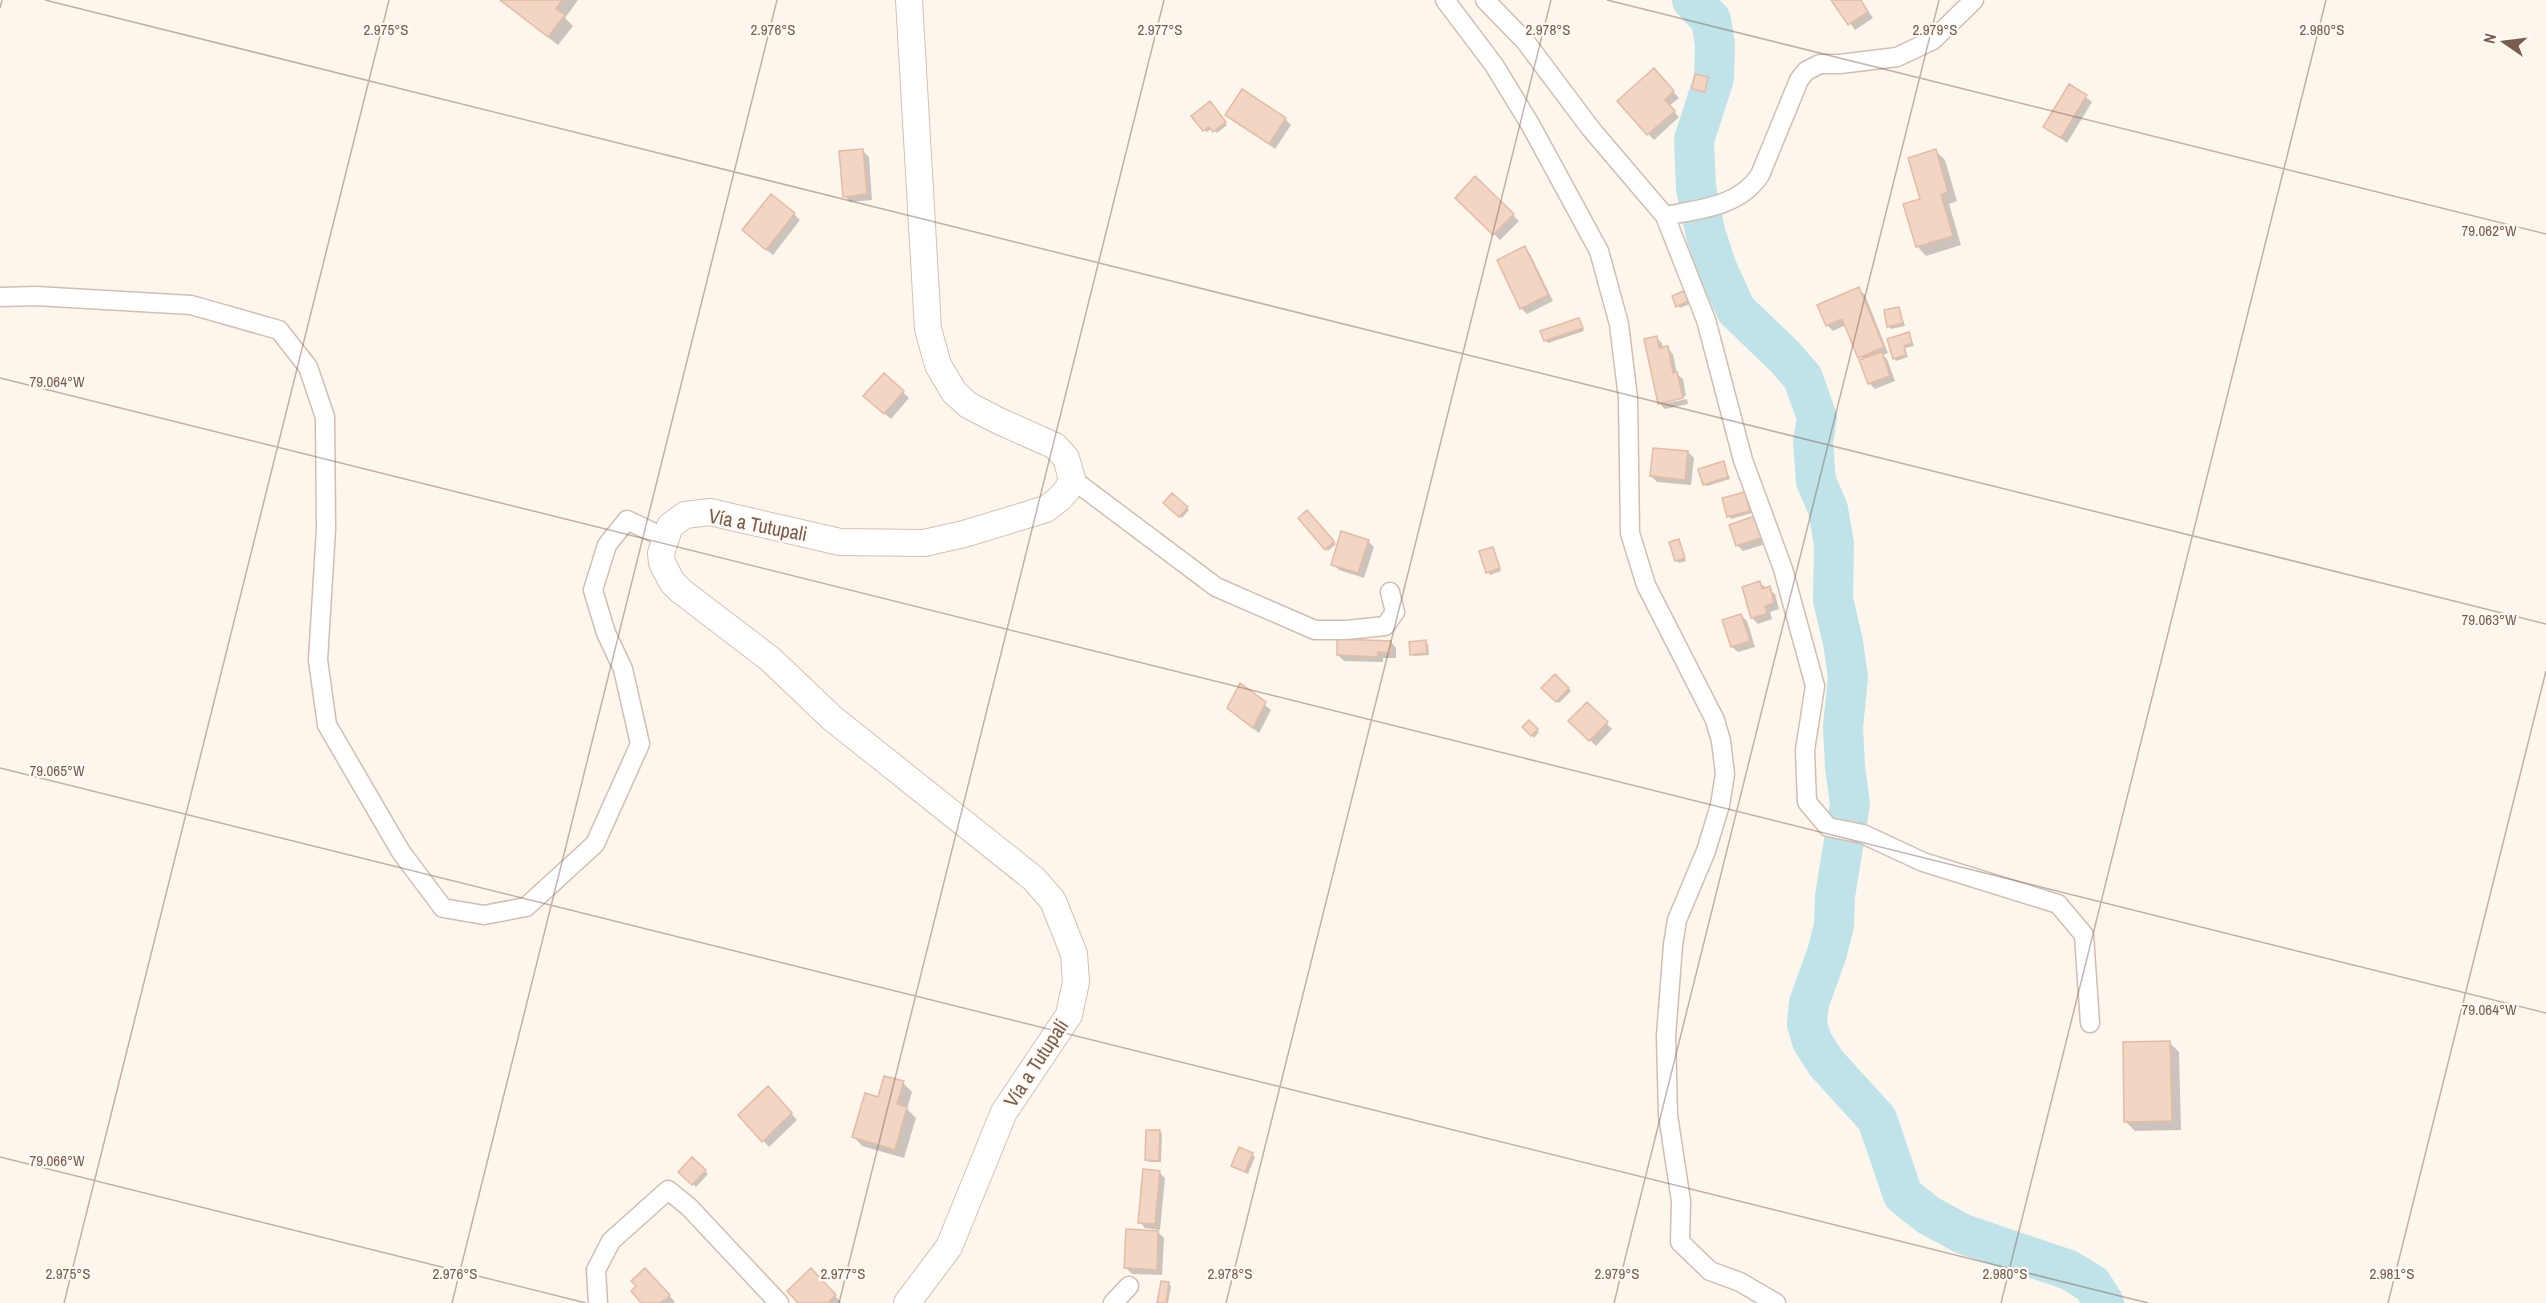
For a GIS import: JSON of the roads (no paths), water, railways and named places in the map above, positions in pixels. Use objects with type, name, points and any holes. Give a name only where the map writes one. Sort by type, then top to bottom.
[{"type":"street","points":[[909,0],[928,329],[938,365],[954,392],[968,405],[1055,446],[1066,458],[1072,479],[1216,587],[1315,630],[1385,626],[1395,612],[1390,592]]},
{"type":"street","points":[[1444,0],[1494,65],[1530,124],[1599,251],[1619,324],[1628,398],[1630,533],[1646,585],[1715,720],[1725,774],[1720,805],[1706,851],[1677,920],[1673,945],[1666,1036],[1668,1115],[1681,1201],[1680,1242],[1710,1271],[1740,1282],[1776,1303]]},
{"type":"street","points":[[1485,0],[1525,41],[1591,129],[1665,216],[1706,320],[1743,460],[1783,569],[1815,686],[1805,750],[1807,802],[1828,826],[1863,834],[1923,862],[2058,904],[2084,935],[2090,1023]]},
{"type":"street","points":[[1665,216],[1724,204],[1754,184],[1760,175],[1796,86],[1806,72],[1820,64],[1840,64],[1897,57],[1933,40],[1974,0]]},
{"type":"street","points":[[0,297],[36,296],[191,305],[279,330],[308,367],[325,417],[326,529],[318,660],[327,725],[401,852],[443,908],[484,915],[526,907],[595,844],[640,744],[623,669],[606,633],[593,590],[607,545],[627,520],[665,538]]},
{"type":"street","name":"Vía a Tutupali","points":[[912,1302],[949,1247],[1004,1112],[1068,1015],[1076,982],[1074,954],[1053,901],[1034,879],[832,717],[770,659],[672,582],[662,563],[665,538],[670,526],[677,519],[685,515],[710,512],[840,542],[924,543],[964,534],[1046,509],[1068,490],[1072,479]]},
{"type":"street","points":[[598,1303],[596,1270],[611,1242],[668,1190],[689,1207],[779,1303]]},
{"type":"street","points":[[1113,1303],[1129,1286]]},
{"type":"waterway","points":[[1692,0],[1711,20],[1715,45],[1714,78],[1694,140],[1696,188],[1706,235],[1717,268],[1736,310],[1785,357],[1803,378],[1817,418],[1813,442],[1816,481],[1828,509],[1834,544],[1833,600],[1848,677],[1843,727],[1850,804],[1835,896],[1834,925],[1827,953],[1809,1003],[1807,1024],[1812,1041],[1826,1063],[1877,1119],[1903,1195],[1928,1215],[1963,1234],[2069,1270],[2092,1284],[2104,1303]]}]
